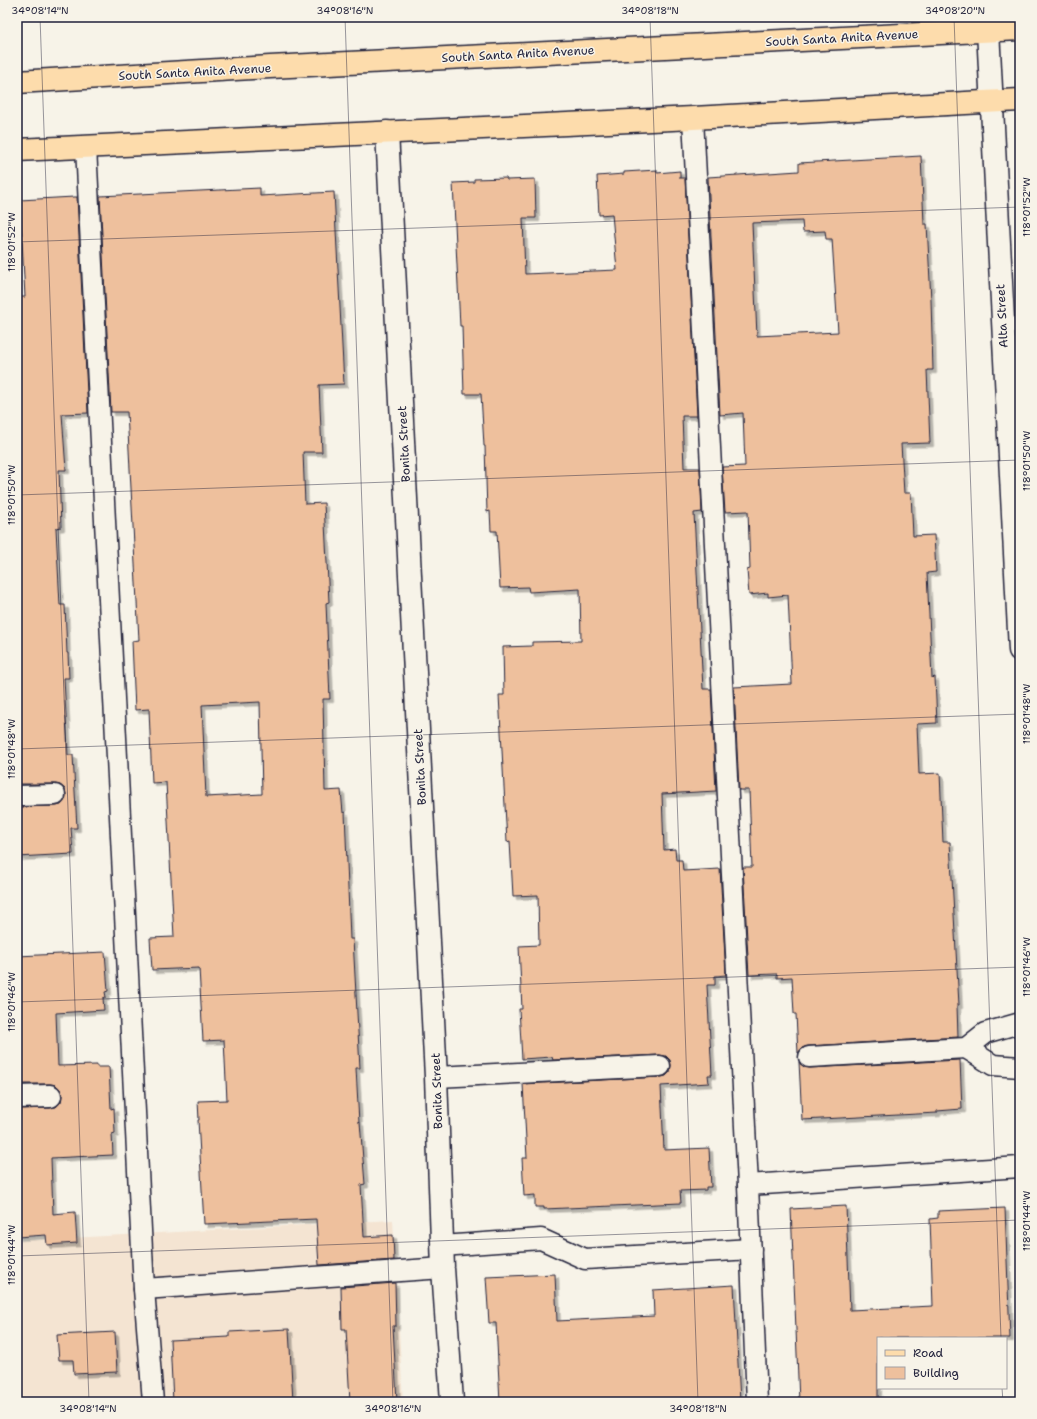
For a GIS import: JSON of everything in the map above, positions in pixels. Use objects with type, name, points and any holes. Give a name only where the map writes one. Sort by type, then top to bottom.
[{"type":"main road","name":"South Santa Anita Avenue","points":[[17,82],[986,24],[1020,29]]},
{"type":"main road","points":[[17,150],[693,118],[1020,100]]},
{"type":"street","name":"Alta Street","points":[[986,24],[992,102],[1020,650]]},
{"type":"street","name":"Bonita Street","points":[[387,132],[436,1077],[443,1268],[452,1402]]},
{"type":"street","points":[[17,1097],[50,1096]]},
{"type":"lane","points":[[693,118],[748,1185],[757,1402]]},
{"type":"lane","points":[[86,147],[144,1289],[153,1402]]},
{"type":"lane","points":[[17,796],[55,795]]},
{"type":"lane","points":[[966,1048],[984,1033],[1020,1023]]},
{"type":"lane","points":[[809,1057],[966,1048],[993,1065],[1020,1067]]},
{"type":"lane","points":[[436,1077],[660,1066]]},
{"type":"lane","points":[[748,1185],[1020,1167]]},
{"type":"lane","points":[[442,1246],[541,1240],[585,1259],[751,1249]]},
{"type":"lane","points":[[144,1289],[443,1268]]},
{"type":"shaded area","points":[[393,1220],[403,1402],[17,1402],[17,1241]]},
{"type":"building","points":[[921,156],[924,224],[927,224],[931,300],[933,370],[927,370],[930,443],[901,444],[904,493],[911,493],[913,536],[934,535],[936,572],[927,573],[932,678],[935,677],[937,723],[917,724],[919,774],[940,773],[943,842],[950,842],[959,1005],[957,1005],[958,1037],[808,1046],[802,1048],[798,1053],[792,977],[777,978],[777,974],[749,975],[743,867],[752,867],[749,790],[739,790],[734,687],[792,684],[788,595],[768,597],[768,593],[749,595],[747,570],[750,569],[748,511],[725,512],[722,467],[745,466],[743,413],[720,415],[708,177],[799,171],[799,163]],"holes":[[[802,221],[803,232],[825,231],[826,239],[832,239],[838,332],[757,336],[752,223]]]},
{"type":"building","points":[[657,170],[657,173],[680,171],[680,178],[685,178],[697,416],[682,416],[684,468],[700,468],[702,512],[694,513],[703,689],[711,689],[716,791],[662,794],[664,850],[675,849],[676,860],[682,860],[683,871],[720,869],[726,975],[715,976],[715,985],[707,985],[712,1075],[708,1075],[709,1083],[661,1086],[664,1150],[709,1148],[711,1187],[706,1187],[706,1190],[680,1191],[681,1203],[544,1209],[544,1207],[535,1207],[535,1195],[524,1196],[522,1158],[527,1158],[523,1084],[661,1077],[666,1076],[670,1072],[671,1065],[670,1060],[666,1056],[659,1055],[553,1060],[552,1057],[522,1059],[519,1009],[522,1009],[519,946],[539,945],[538,895],[513,896],[510,841],[507,842],[499,695],[504,695],[503,647],[532,646],[532,642],[581,641],[580,589],[529,592],[528,587],[500,588],[497,531],[491,531],[490,511],[487,512],[485,446],[481,394],[464,394],[462,326],[460,326],[453,183],[474,182],[474,179],[535,179],[536,218],[523,218],[525,274],[617,270],[612,214],[599,215],[597,176],[624,174],[624,172]]},
{"type":"building","points":[[260,188],[260,196],[334,192],[344,384],[319,385],[322,452],[303,452],[305,504],[324,503],[329,602],[326,603],[330,699],[323,699],[325,791],[341,790],[343,813],[345,812],[350,939],[353,939],[360,1068],[356,1068],[359,1123],[360,1122],[365,1184],[361,1185],[364,1237],[393,1235],[394,1260],[319,1265],[316,1219],[204,1224],[198,1101],[227,1100],[224,1040],[203,1041],[199,968],[152,970],[150,938],[174,937],[166,782],[152,783],[149,709],[135,710],[132,641],[139,640],[127,412],[111,412],[100,196]],"holes":[[[260,702],[262,794],[206,797],[202,705]]]},
{"type":"building","points":[[77,197],[88,413],[62,414],[66,470],[59,470],[61,527],[56,528],[60,605],[65,605],[68,653],[69,678],[64,678],[68,755],[73,755],[77,828],[71,828],[73,854],[17,857],[17,807],[61,805],[65,800],[66,795],[65,789],[60,785],[17,784],[17,297],[25,297],[20,200]]},
{"type":"building","points":[[105,952],[108,991],[105,992],[106,997],[103,998],[104,1010],[56,1013],[58,1066],[97,1065],[97,1067],[109,1067],[111,1109],[114,1108],[115,1133],[112,1134],[113,1155],[51,1158],[53,1214],[75,1212],[77,1243],[47,1245],[46,1235],[17,1237],[17,1109],[56,1107],[61,1102],[62,1095],[60,1089],[56,1085],[17,1084],[17,956]]},
{"type":"building","points":[[960,1060],[962,1109],[937,1111],[937,1113],[802,1120],[799,1062],[804,1067],[810,1068]]},
{"type":"building","points":[[846,1206],[850,1310],[933,1306],[930,1219],[938,1218],[938,1211],[1005,1208],[1010,1338],[877,1337],[878,1402],[799,1402],[791,1209]]},
{"type":"building","points":[[555,1274],[557,1321],[654,1316],[653,1290],[734,1285],[740,1402],[500,1402],[496,1323],[489,1323],[486,1277]]},
{"type":"building","points":[[395,1283],[396,1326],[393,1326],[397,1402],[350,1402],[346,1329],[342,1329],[341,1287]]},
{"type":"building","points":[[289,1329],[293,1402],[173,1402],[170,1340],[229,1337],[229,1332]]},
{"type":"building","points":[[115,1332],[117,1372],[74,1374],[73,1360],[59,1360],[57,1335]]}]
